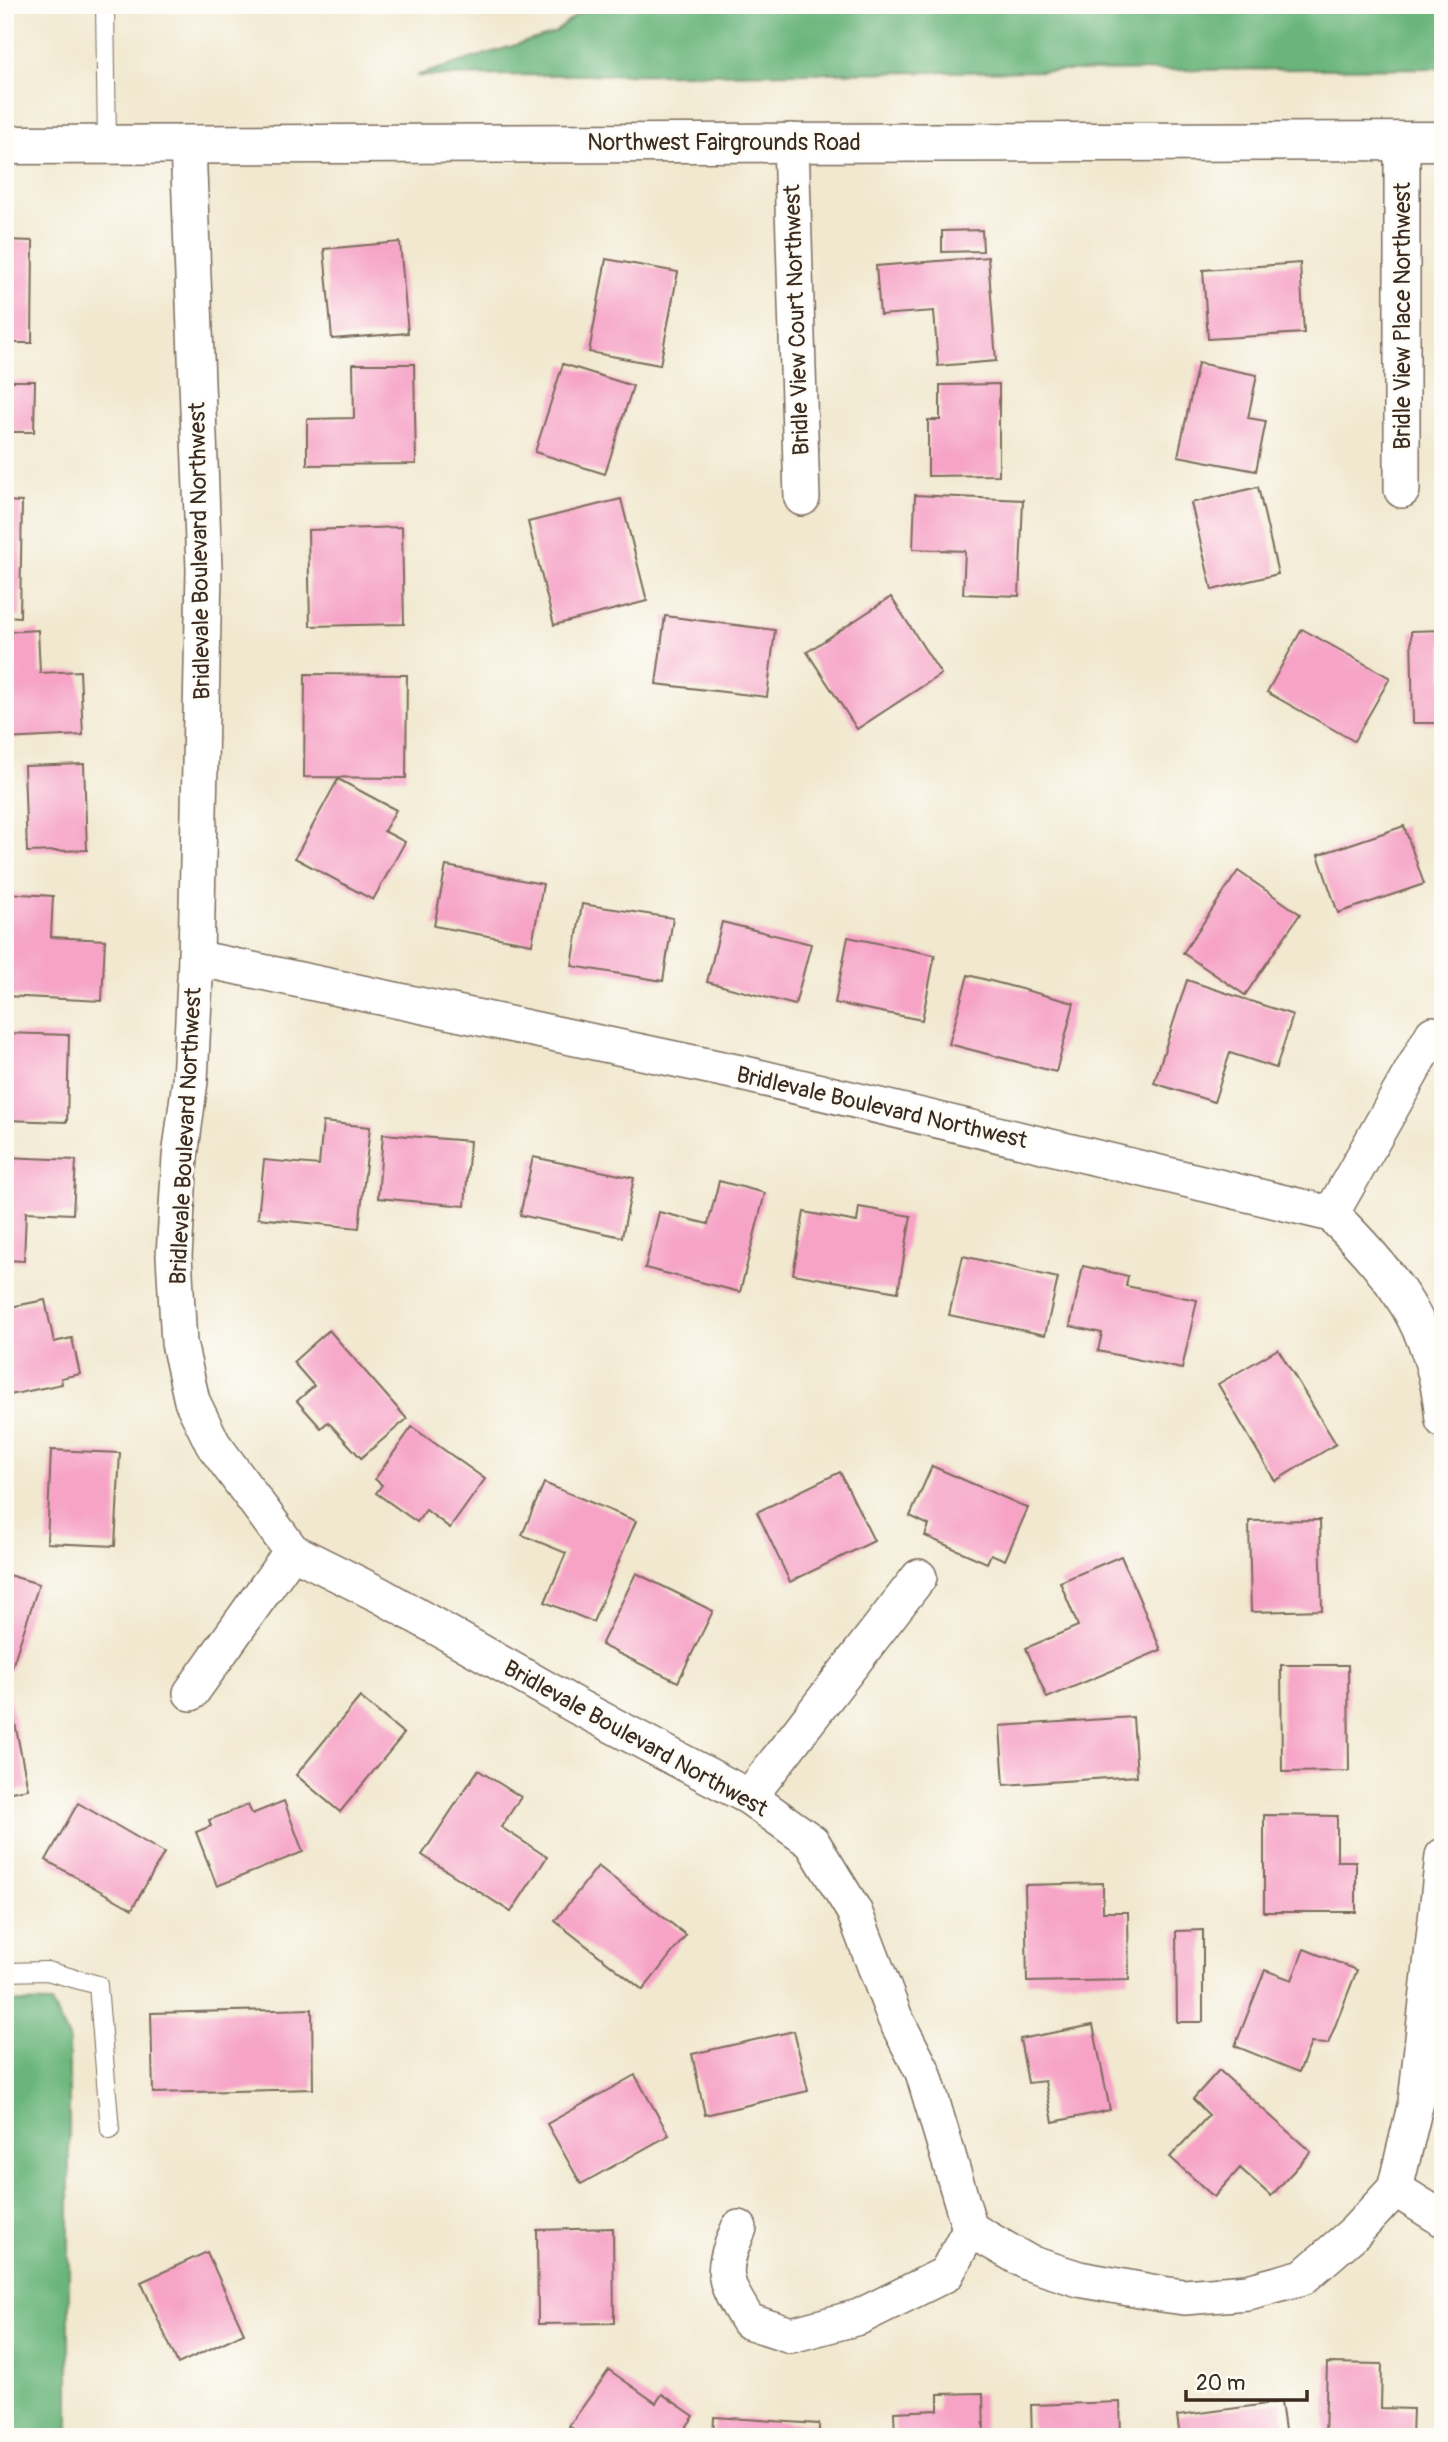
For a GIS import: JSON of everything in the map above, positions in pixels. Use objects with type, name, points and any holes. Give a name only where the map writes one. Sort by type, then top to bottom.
[{"type":"main road","name":"Northwest Fairgrounds Road","points":[[5,145],[1443,141]]},
{"type":"street","name":"Bridle View Court Northwest","points":[[791,141],[802,498]]},
{"type":"street","name":"Bridle View Place Northwest","points":[[1402,142],[1402,490]]},
{"type":"street","name":"Bridlevale Boulevard Northwest","points":[[188,144],[204,569],[196,958],[190,1080],[180,1157],[174,1256],[179,1343],[192,1401],[213,1444],[292,1551],[380,1595],[578,1707],[749,1797],[812,1842],[854,1911],[895,2018],[923,2073],[970,2229]]},
{"type":"street","name":"Bridlevale Boulevard Northwest","points":[[196,958],[741,1073],[1331,1214]]},
{"type":"street","points":[[1433,1034],[1331,1214],[1376,1257],[1418,1320],[1440,1389],[1443,1420]]},
{"type":"street","points":[[191,1693],[292,1551]]},
{"type":"street","points":[[749,1797],[919,1577]]},
{"type":"street","points":[[739,2228],[725,2260],[729,2290],[748,2321],[791,2335],[859,2317],[946,2274],[970,2229],[1029,2263],[1079,2279],[1184,2297],[1248,2292],[1303,2277],[1355,2232],[1395,2189],[1416,2102],[1443,1856]]},
{"type":"street","points":[[1395,2189],[1443,2219]]},
{"type":"lane","points":[[105,5],[107,144]]},
{"type":"lane","points":[[5,1972],[47,1971],[98,1985],[110,2130]]},
{"type":"green space","points":[[589,5],[1443,5],[1443,68],[416,76],[554,33]]},
{"type":"green space","points":[[5,2002],[51,2003],[69,2038],[69,2437],[5,2437]]},
{"type":"building","points":[[982,230],[983,251],[942,252],[942,231]]},
{"type":"building","points":[[5,240],[33,241],[32,343],[5,343]]},
{"type":"building","points":[[400,242],[408,333],[332,339],[324,249]]},
{"type":"building","points":[[988,257],[996,361],[938,366],[934,311],[880,315],[876,266]]},
{"type":"building","points":[[606,259],[678,272],[660,365],[589,352]]},
{"type":"building","points":[[1300,263],[1304,333],[1208,339],[1203,270]]},
{"type":"building","points":[[1198,363],[1257,375],[1248,418],[1266,421],[1256,471],[1178,456]]},
{"type":"building","points":[[353,364],[414,364],[416,464],[307,465],[307,419],[354,418]]},
{"type":"building","points":[[563,364],[633,386],[605,474],[535,452]]},
{"type":"building","points":[[5,381],[35,381],[34,432],[5,432]]},
{"type":"building","points":[[999,384],[999,475],[928,476],[928,420],[940,420],[940,385]]},
{"type":"building","points":[[1258,487],[1278,574],[1212,590],[1191,503]]},
{"type":"building","points":[[915,495],[1023,500],[1019,596],[963,594],[965,551],[913,549]]},
{"type":"building","points":[[621,499],[647,601],[554,625],[528,522]]},
{"type":"building","points":[[5,501],[22,502],[20,617],[5,616]]},
{"type":"building","points":[[402,527],[404,624],[310,626],[308,530]]},
{"type":"building","points":[[891,597],[941,674],[857,729],[807,652]]},
{"type":"building","points":[[665,616],[775,630],[767,697],[656,684]]},
{"type":"building","points":[[1302,629],[1390,678],[1354,741],[1267,692]]},
{"type":"building","points":[[38,630],[40,673],[80,671],[83,735],[5,739],[5,632]]},
{"type":"building","points":[[1443,630],[1443,723],[1413,723],[1411,631]]},
{"type":"building","points":[[305,674],[407,675],[406,778],[304,777]]},
{"type":"building","points":[[84,764],[87,850],[27,852],[24,766]]},
{"type":"building","points":[[338,779],[396,810],[384,831],[405,842],[373,900],[295,858]]},
{"type":"building","points":[[1404,826],[1424,884],[1338,913],[1318,855]]},
{"type":"building","points":[[446,866],[543,884],[532,944],[434,926]]},
{"type":"building","points":[[1238,871],[1300,914],[1245,995],[1183,953]]},
{"type":"building","points":[[5,893],[53,896],[51,937],[105,940],[102,1001],[5,996]]},
{"type":"building","points":[[582,904],[673,918],[663,981],[572,966]]},
{"type":"building","points":[[722,922],[811,944],[795,1005],[707,982]]},
{"type":"building","points":[[848,937],[935,955],[922,1020],[835,1003]]},
{"type":"building","points":[[968,975],[1074,1003],[1056,1072],[949,1044]]},
{"type":"building","points":[[1187,980],[1293,1015],[1276,1068],[1230,1053],[1214,1102],[1154,1083]]},
{"type":"building","points":[[5,1033],[69,1035],[67,1122],[5,1120]]},
{"type":"building","points":[[323,1122],[370,1127],[359,1228],[258,1218],[264,1160],[319,1165]]},
{"type":"building","points":[[383,1134],[470,1141],[465,1206],[378,1198]]},
{"type":"building","points":[[5,1157],[76,1160],[73,1214],[26,1212],[24,1261],[5,1260]]},
{"type":"building","points":[[533,1157],[634,1178],[622,1237],[520,1215]]},
{"type":"building","points":[[719,1181],[765,1193],[740,1292],[645,1268],[659,1212],[708,1224]]},
{"type":"building","points":[[859,1207],[911,1216],[898,1292],[793,1274],[804,1212],[857,1222]]},
{"type":"building","points":[[963,1256],[1058,1278],[1045,1335],[949,1315]]},
{"type":"building","points":[[1083,1266],[1128,1276],[1126,1286],[1197,1300],[1182,1369],[1098,1351],[1102,1333],[1070,1326]]},
{"type":"building","points":[[45,1300],[54,1342],[72,1338],[80,1374],[61,1378],[62,1384],[5,1396],[5,1308]]},
{"type":"building","points":[[329,1330],[407,1419],[361,1458],[328,1422],[321,1428],[297,1401],[314,1386],[293,1362]]},
{"type":"building","points":[[1278,1349],[1336,1444],[1275,1481],[1218,1384]]},
{"type":"building","points":[[412,1427],[485,1479],[450,1528],[426,1510],[417,1522],[376,1493],[382,1485],[375,1479]]},
{"type":"building","points":[[51,1450],[120,1453],[115,1546],[47,1543]]},
{"type":"building","points":[[932,1466],[1028,1508],[1005,1560],[991,1554],[987,1563],[925,1536],[929,1525],[910,1516]]},
{"type":"building","points":[[840,1472],[874,1541],[790,1582],[757,1512]]},
{"type":"building","points":[[544,1483],[636,1521],[593,1622],[545,1602],[566,1553],[522,1535]]},
{"type":"building","points":[[1320,1520],[1322,1610],[1251,1612],[1249,1521]]},
{"type":"building","points":[[1121,1556],[1161,1650],[1047,1698],[1026,1648],[1078,1626],[1060,1582]]},
{"type":"building","points":[[636,1573],[713,1611],[678,1682],[601,1645]]},
{"type":"building","points":[[5,1574],[39,1584],[11,1670],[5,1668]]},
{"type":"building","points":[[1281,1665],[1348,1665],[1349,1771],[1282,1772]]},
{"type":"building","points":[[8,1688],[28,1789],[5,1793],[5,1689]]},
{"type":"building","points":[[360,1697],[404,1734],[340,1812],[296,1775]]},
{"type":"building","points":[[1133,1717],[1137,1776],[1004,1785],[1000,1726]]},
{"type":"building","points":[[478,1770],[521,1797],[501,1827],[547,1857],[511,1912],[422,1855]]},
{"type":"building","points":[[284,1801],[303,1852],[217,1886],[196,1832],[211,1826],[209,1820],[248,1805],[252,1814]]},
{"type":"building","points":[[78,1803],[164,1853],[132,1909],[46,1860]]},
{"type":"building","points":[[1264,1815],[1337,1816],[1337,1861],[1356,1861],[1356,1912],[1264,1912]]},
{"type":"building","points":[[598,1866],[686,1935],[643,1990],[555,1921]]},
{"type":"building","points":[[1103,1883],[1103,1912],[1128,1912],[1129,1980],[1027,1982],[1025,1885]]},
{"type":"building","points":[[1203,1930],[1203,2022],[1177,2022],[1176,1931]]},
{"type":"building","points":[[1304,1949],[1357,1970],[1328,2044],[1311,2043],[1299,2072],[1235,2046],[1265,1970],[1292,1980]]},
{"type":"building","points":[[312,2009],[313,2089],[153,2093],[151,2013]]},
{"type":"building","points":[[1093,2025],[1110,2110],[1053,2122],[1045,2081],[1028,2083],[1020,2039]]},
{"type":"building","points":[[794,2031],[808,2091],[705,2115],[692,2054]]},
{"type":"building","points":[[1219,2070],[1311,2152],[1271,2196],[1240,2168],[1214,2197],[1170,2157],[1209,2115],[1193,2099]]},
{"type":"building","points":[[635,2075],[669,2135],[581,2184],[547,2124]]},
{"type":"building","points":[[613,2228],[614,2323],[538,2324],[537,2230]]},
{"type":"building","points":[[207,2252],[244,2333],[178,2364],[141,2282]]},
{"type":"building","points":[[1327,2363],[1382,2364],[1381,2408],[1413,2409],[1412,2437],[1325,2437]]},
{"type":"building","points":[[609,2370],[656,2403],[662,2394],[694,2416],[679,2437],[585,2437],[569,2426]]},
{"type":"building","points":[[983,2393],[984,2437],[895,2437],[894,2412],[938,2410],[938,2394]]},
{"type":"building","points":[[1120,2402],[1121,2437],[1032,2437],[1031,2405]]},
{"type":"building","points":[[1281,2402],[1286,2437],[1180,2437],[1177,2416]]},
{"type":"building","points":[[714,2417],[819,2424],[819,2437],[713,2437]]}]
